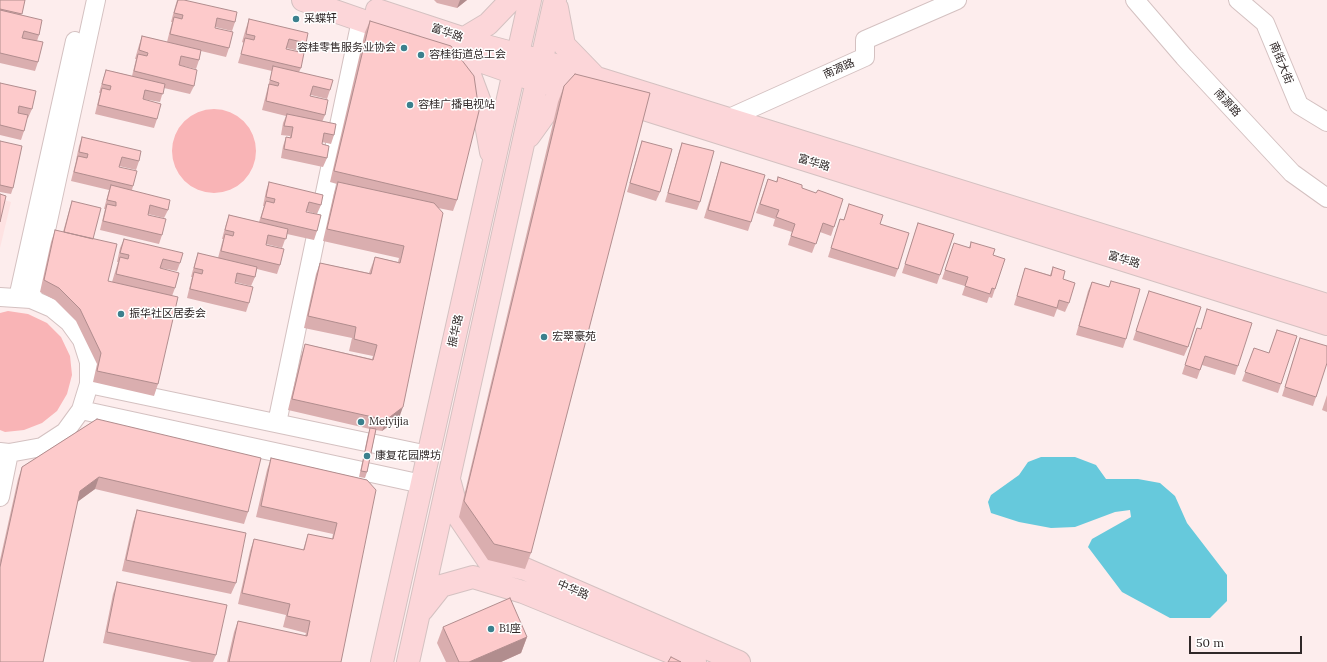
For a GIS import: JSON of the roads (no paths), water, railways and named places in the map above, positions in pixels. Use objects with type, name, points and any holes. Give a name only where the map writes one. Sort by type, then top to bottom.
[{"type":"street","points":[[25,298],[84,0]]},
{"type":"street","points":[[25,298],[96,0]]},
{"type":"street","name":"富华路","points":[[303,0],[362,20],[458,45]]},
{"type":"street","name":"富华路","points":[[348,0],[458,45],[515,64],[594,87],[727,119],[1327,305]]},
{"type":"street","points":[[493,163],[484,113],[458,45],[488,24],[511,0]]},
{"type":"street","name":"振华路","points":[[382,662],[530,0]]},
{"type":"street","points":[[408,662],[555,0]]},
{"type":"street","points":[[524,143],[552,104],[594,87],[564,45],[555,0]]},
{"type":"street","points":[[921,16],[939,0]]},
{"type":"street","name":"南源路","points":[[727,119],[865,58],[865,40],[957,0]]},
{"type":"street","name":"南源路","points":[[1134,0],[1184,57],[1292,173],[1327,198]]},
{"type":"street","name":"南街大街","points":[[1238,0],[1265,22],[1299,105],[1327,122]]},
{"type":"street","points":[[277,423],[362,20]]},
{"type":"street","name":"富华路","points":[[594,87],[659,114],[1327,324]]},
{"type":"street","points":[[0,297],[25,298],[52,308],[69,322],[82,340],[89,362],[89,384],[81,410],[65,432],[42,447],[5,453],[0,497]]},
{"type":"street","points":[[89,384],[428,455]]},
{"type":"street","points":[[81,410],[422,484]]},
{"type":"street","name":"中华路","points":[[449,479],[459,517],[488,560],[525,570],[739,662]]},
{"type":"street","name":"中华路","points":[[419,614],[441,586],[473,577],[523,592],[695,662]]},
{"type":"water","points":[[1041,457],[1075,457],[1096,465],[1106,479],[1138,479],[1160,483],[1175,496],[1187,523],[1227,575],[1227,601],[1210,618],[1170,618],[1122,592],[1088,547],[1092,539],[1131,517],[1130,510],[1115,512],[1075,527],[1051,528],[1019,522],[991,513],[988,502],[991,495],[1019,475],[1028,462]]},
{"type":"place","name":"采蝶轩","points":[[296,19]]},
{"type":"place","name":"容桂零售服务业协会","points":[[404,48]]},
{"type":"place","name":"容桂街道总工会","points":[[421,55]]},
{"type":"place","name":"容桂广播电视站","points":[[410,105]]},
{"type":"place","name":"振华社区居委会","points":[[121,314]]},
{"type":"place","name":"宏翠豪苑","points":[[544,337]]},
{"type":"place","name":"Meiyijia","points":[[361,422]]},
{"type":"place","name":"康复花园牌坊","points":[[367,456]]},
{"type":"place","name":"B1座","points":[[491,629]]}]
